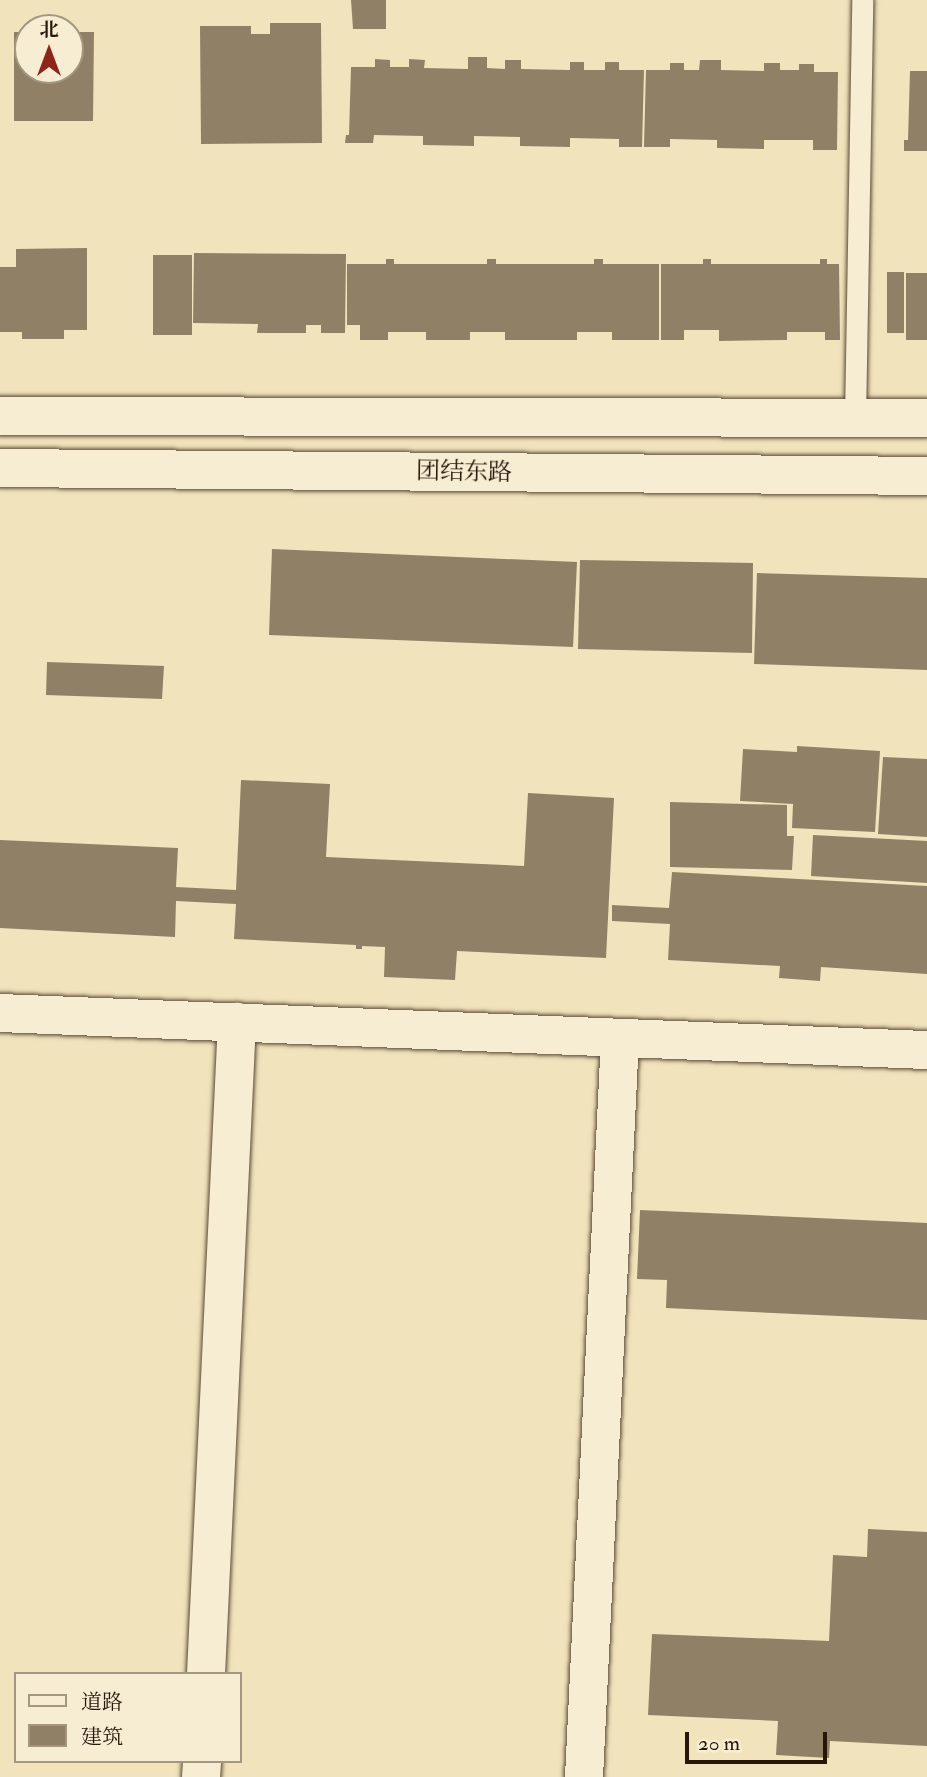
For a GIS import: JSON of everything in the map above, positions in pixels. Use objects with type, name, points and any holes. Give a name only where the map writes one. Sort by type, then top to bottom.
[{"type":"street","points":[[0,416],[927,418]]},
{"type":"street","name":"团结东路","points":[[0,468],[927,476]]},
{"type":"street","points":[[0,1013],[927,1050]]},
{"type":"street","points":[[206,1672],[237,1022]]},
{"type":"street","points":[[583,1777],[620,1038]]},
{"type":"lane","points":[[855,419],[862,0]]},
{"type":"building","points":[[351,0],[386,0],[386,29],[353,29]]},
{"type":"building","points":[[270,23],[321,23],[322,143],[201,144],[200,26],[251,26],[251,34],[270,34]]},
{"type":"building","points":[[84,32],[94,32],[93,121],[14,121],[14,84],[84,84]]},
{"type":"building","points":[[468,57],[487,57],[487,68],[505,69],[505,60],[521,60],[521,69],[570,70],[570,62],[584,62],[584,70],[605,70],[605,62],[619,62],[619,70],[644,70],[642,147],[619,147],[619,139],[570,138],[570,147],[520,146],[520,137],[474,136],[474,146],[423,145],[423,136],[374,135],[373,143],[345,143],[346,135],[349,135],[351,67],[375,67],[375,59],[390,60],[390,67],[409,67],[409,59],[425,60],[424,68],[468,69]]},
{"type":"building","points":[[700,60],[721,60],[721,70],[764,71],[764,63],[780,63],[780,70],[799,70],[799,64],[814,64],[814,72],[838,72],[837,150],[813,150],[813,140],[764,140],[764,149],[717,148],[717,140],[670,139],[670,147],[644,147],[646,70],[670,70],[670,63],[684,63],[684,70],[699,70]]},
{"type":"building","points":[[910,71],[927,71],[927,151],[904,151],[904,140],[908,140]]},
{"type":"building","points":[[87,248],[87,330],[64,330],[64,339],[22,339],[22,332],[0,332],[0,267],[16,267],[16,249]]},
{"type":"building","points":[[194,253],[346,254],[345,333],[321,333],[321,325],[306,325],[306,333],[257,333],[258,324],[193,323]]},
{"type":"building","points":[[153,255],[192,255],[192,335],[153,335]]},
{"type":"building","points":[[386,259],[394,259],[394,264],[487,264],[487,259],[496,259],[496,264],[594,264],[594,259],[603,259],[603,264],[659,264],[659,340],[612,340],[612,332],[577,332],[577,340],[505,340],[505,332],[470,332],[470,340],[426,340],[426,332],[388,332],[388,340],[360,340],[360,325],[347,325],[347,264],[386,264]]},
{"type":"building","points":[[703,259],[711,259],[711,264],[820,264],[820,259],[827,259],[827,264],[839,264],[840,340],[825,340],[825,332],[787,332],[787,340],[719,341],[719,330],[684,330],[684,340],[661,340],[661,264],[703,264]]},
{"type":"building","points":[[887,272],[904,272],[904,333],[887,333]]},
{"type":"building","points":[[906,273],[927,273],[927,340],[906,340]]},
{"type":"building","points":[[272,549],[577,562],[573,647],[269,635]]},
{"type":"building","points":[[580,560],[753,563],[752,653],[578,649]]},
{"type":"building","points":[[757,573],[927,578],[927,670],[754,664]]},
{"type":"building","points":[[47,662],[164,666],[162,699],[46,695]]},
{"type":"building","points":[[797,746],[880,751],[875,832],[792,828],[793,804],[740,801],[743,749],[797,752]]},
{"type":"building","points":[[883,757],[927,759],[927,837],[878,834]]},
{"type":"building","points":[[241,780],[330,784],[326,857],[524,866],[528,793],[614,798],[606,958],[457,951],[455,980],[384,977],[385,947],[362,946],[362,949],[356,949],[356,945],[234,939],[236,904],[176,901],[175,937],[0,928],[0,840],[178,848],[176,887],[236,890]]},
{"type":"building","points":[[670,802],[787,805],[787,836],[794,836],[792,870],[670,867]]},
{"type":"building","points":[[813,835],[927,841],[927,883],[811,876]]},
{"type":"building","points":[[672,872],[927,886],[927,974],[821,967],[820,981],[779,978],[780,966],[668,960],[670,924],[612,921],[612,905],[669,908]]},
{"type":"building","points":[[640,1210],[927,1223],[927,1320],[666,1308],[667,1280],[637,1279]]},
{"type":"building","points":[[868,1529],[927,1532],[927,1746],[830,1741],[829,1758],[776,1755],[778,1721],[648,1715],[652,1634],[829,1641],[833,1555],[867,1557]]}]
